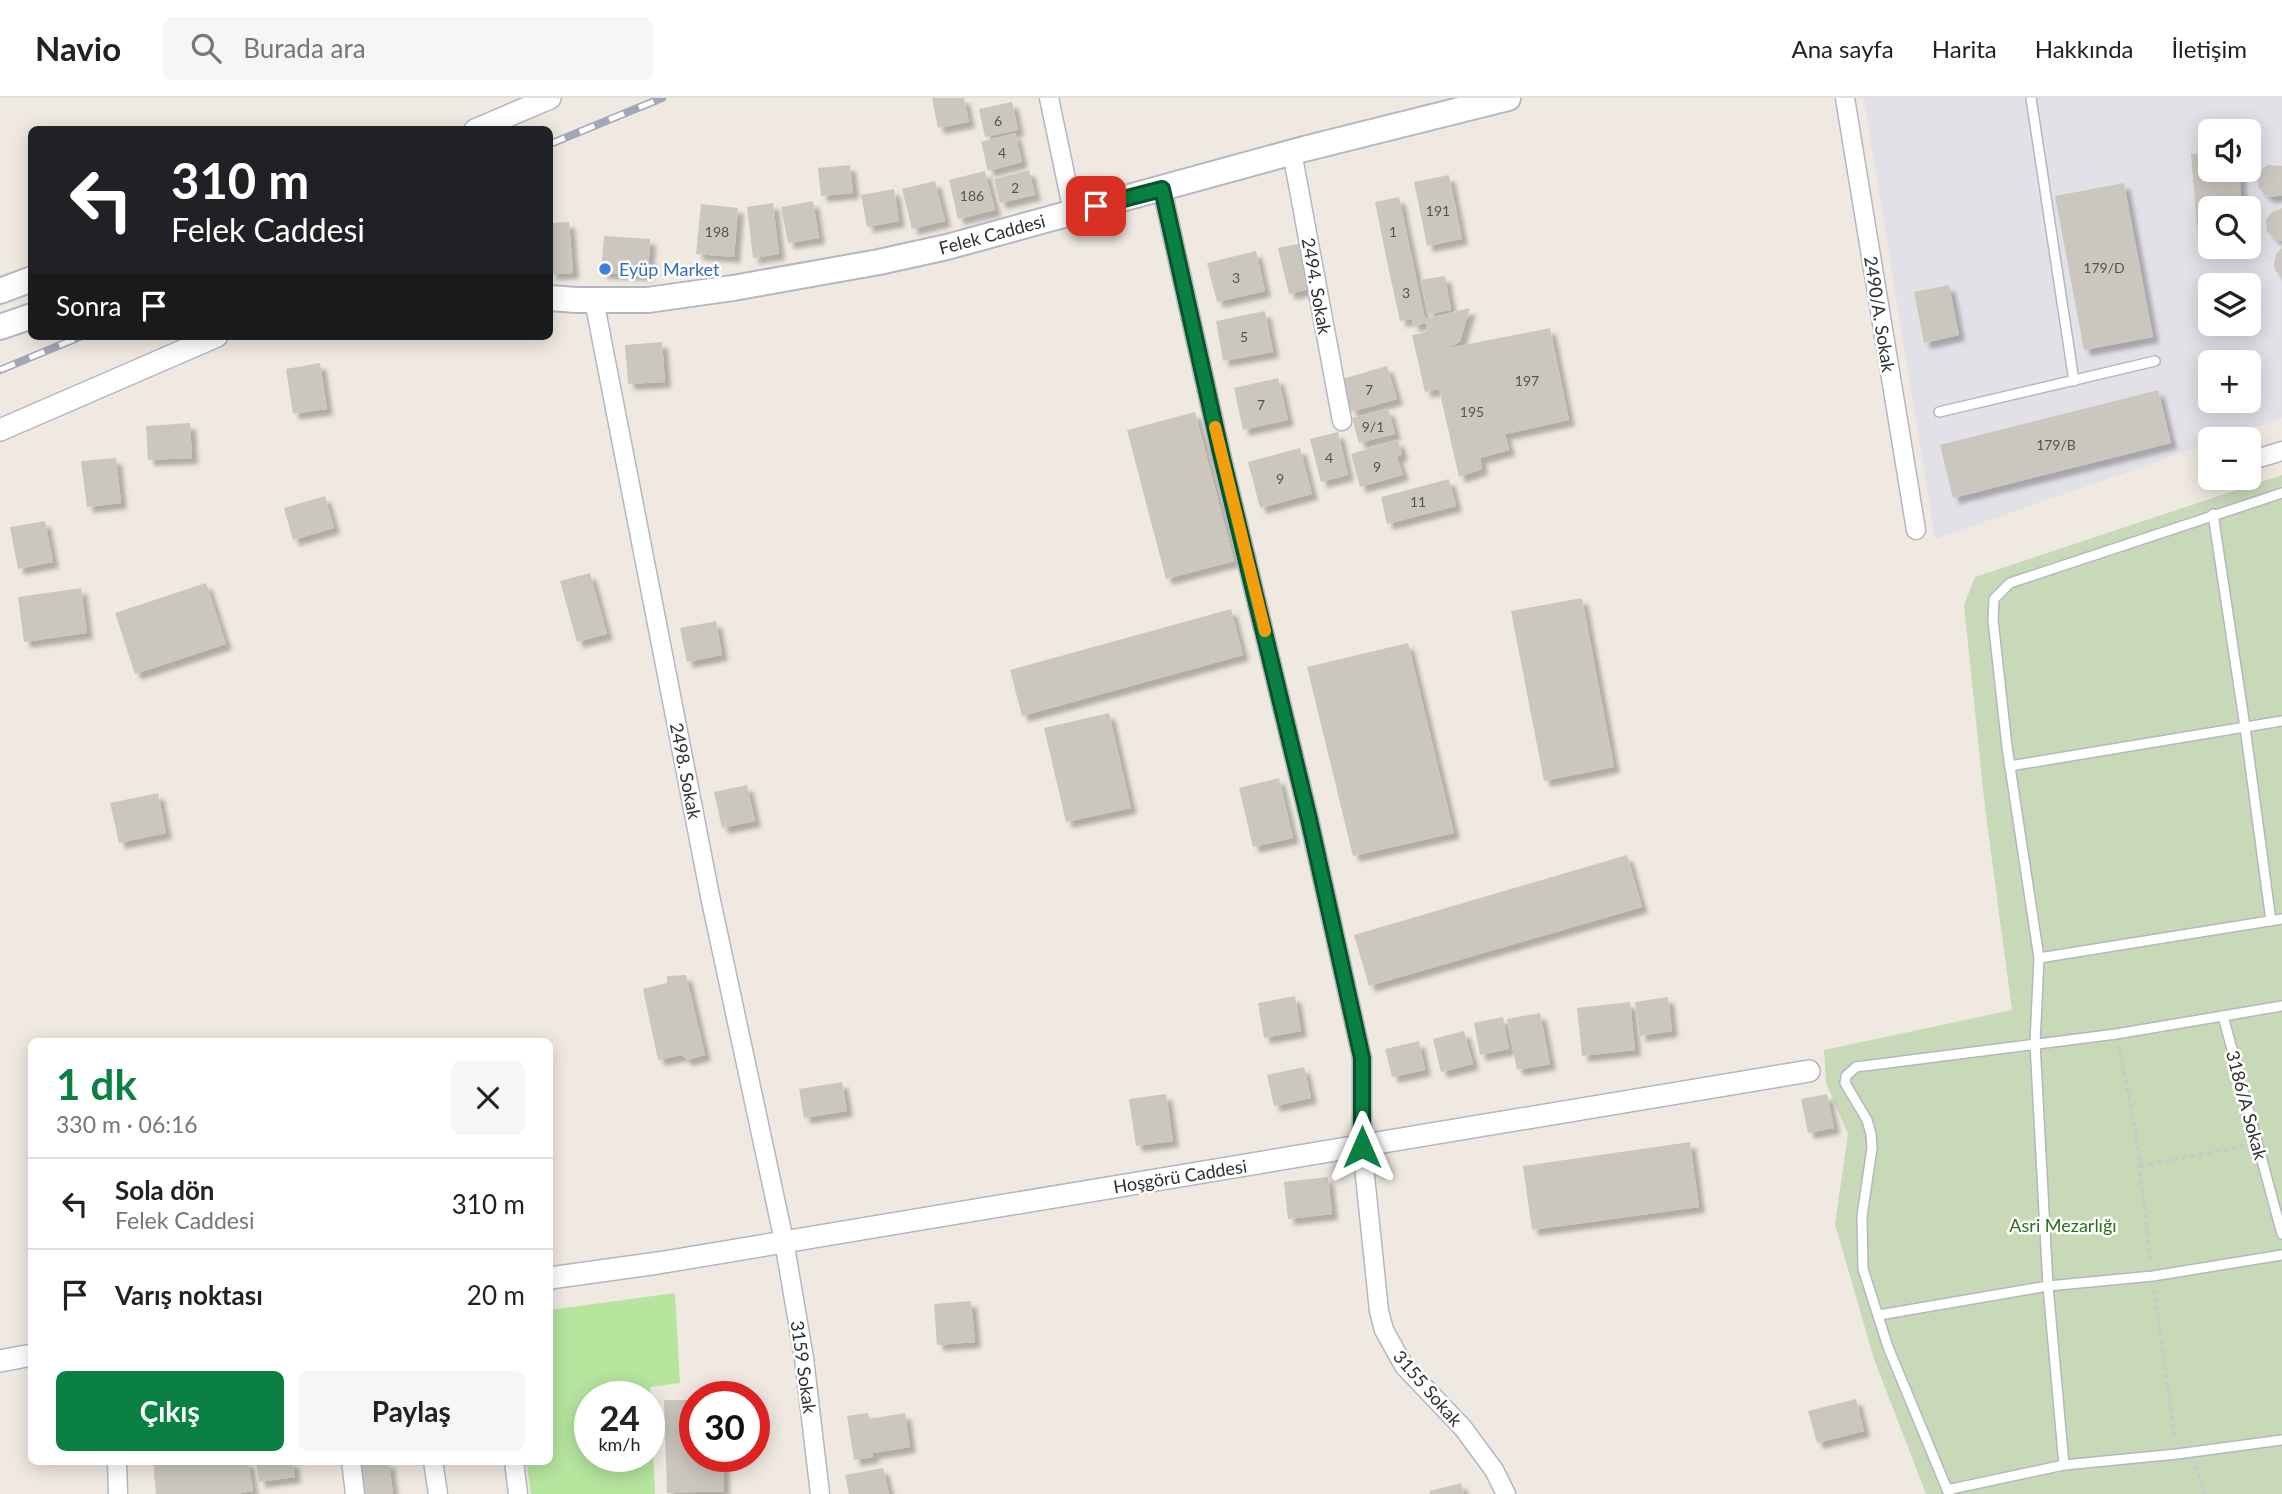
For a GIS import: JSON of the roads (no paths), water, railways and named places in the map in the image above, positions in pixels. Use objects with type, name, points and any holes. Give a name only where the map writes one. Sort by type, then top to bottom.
[{"type":"main road","name":"Felek Caddesi","points":[[553,298],[648,300],[806,276],[947,247],[1292,152],[1508,98]]},
{"type":"main road","points":[[0,291],[28,280]]},
{"type":"main road","points":[[0,327],[28,317]]},
{"type":"street","points":[[484,126],[550,98]]},
{"type":"street","points":[[1049,98],[1073,212]]},
{"type":"street","name":"2490/A. Sokak","points":[[1844,98],[1916,530]]},
{"type":"street","name":"2494. Sokak","points":[[1292,152],[1342,421]]},
{"type":"street","name":"3155 Sokak","points":[[1162,189],[1362,1058],[1362,1147],[1376,1294],[1384,1330],[1404,1366],[1463,1428],[1494,1470],[1506,1494]]},
{"type":"street","name":"2498. Sokak","points":[[594,300],[708,883],[784,1241]]},
{"type":"street","points":[[0,430],[208,340]]},
{"type":"street","points":[[2261,457],[2282,451]]},
{"type":"street","name":"Hoşgörü Caddesi","points":[[553,1278],[646,1265],[1809,1071]]},
{"type":"street","name":"3159 Sokak","points":[[784,1241],[804,1358],[820,1494]]},
{"type":"street","points":[[0,1361],[28,1356]]},
{"type":"street","points":[[117,1465],[118,1494]]},
{"type":"street","points":[[351,1465],[355,1494]]},
{"type":"street","points":[[434,1465],[438,1494]]},
{"type":"street","points":[[514,1465],[518,1494]]},
{"type":"lane","points":[[2031,98],[2074,380]]},
{"type":"lane","points":[[1939,412],[2155,361]]},
{"type":"lane","points":[[2064,1465],[2048,1286],[2035,1043],[2039,958],[2010,766],[1993,620],[1994,599],[2010,583],[2282,493]]},
{"type":"lane","points":[[2213,514],[2271,921]]},
{"type":"lane","points":[[2010,766],[2282,720]]},
{"type":"lane","points":[[2039,958],[2282,919]]},
{"type":"lane","points":[[2282,1006],[2116,1034],[1857,1067],[1846,1076],[1846,1083],[1867,1120],[1871,1133],[1872,1148],[1862,1216],[1863,1269],[1888,1347],[1948,1492],[2064,1465],[2282,1440]]},
{"type":"lane","name":"3186/A Sokak","points":[[2223,1016],[2282,1234]]},
{"type":"lane","points":[[1879,1315],[2048,1286],[2152,1276],[2282,1255]]},
{"type":"railway","points":[[553,143],[662,98]]},
{"type":"railway","points":[[0,370],[72,340]]},
{"type":"place","name":"Eyüp Market","points":[[605,269]]},
{"type":"park label","name":"Asri Mezarlığı","points":[[2063,1225]]}]
